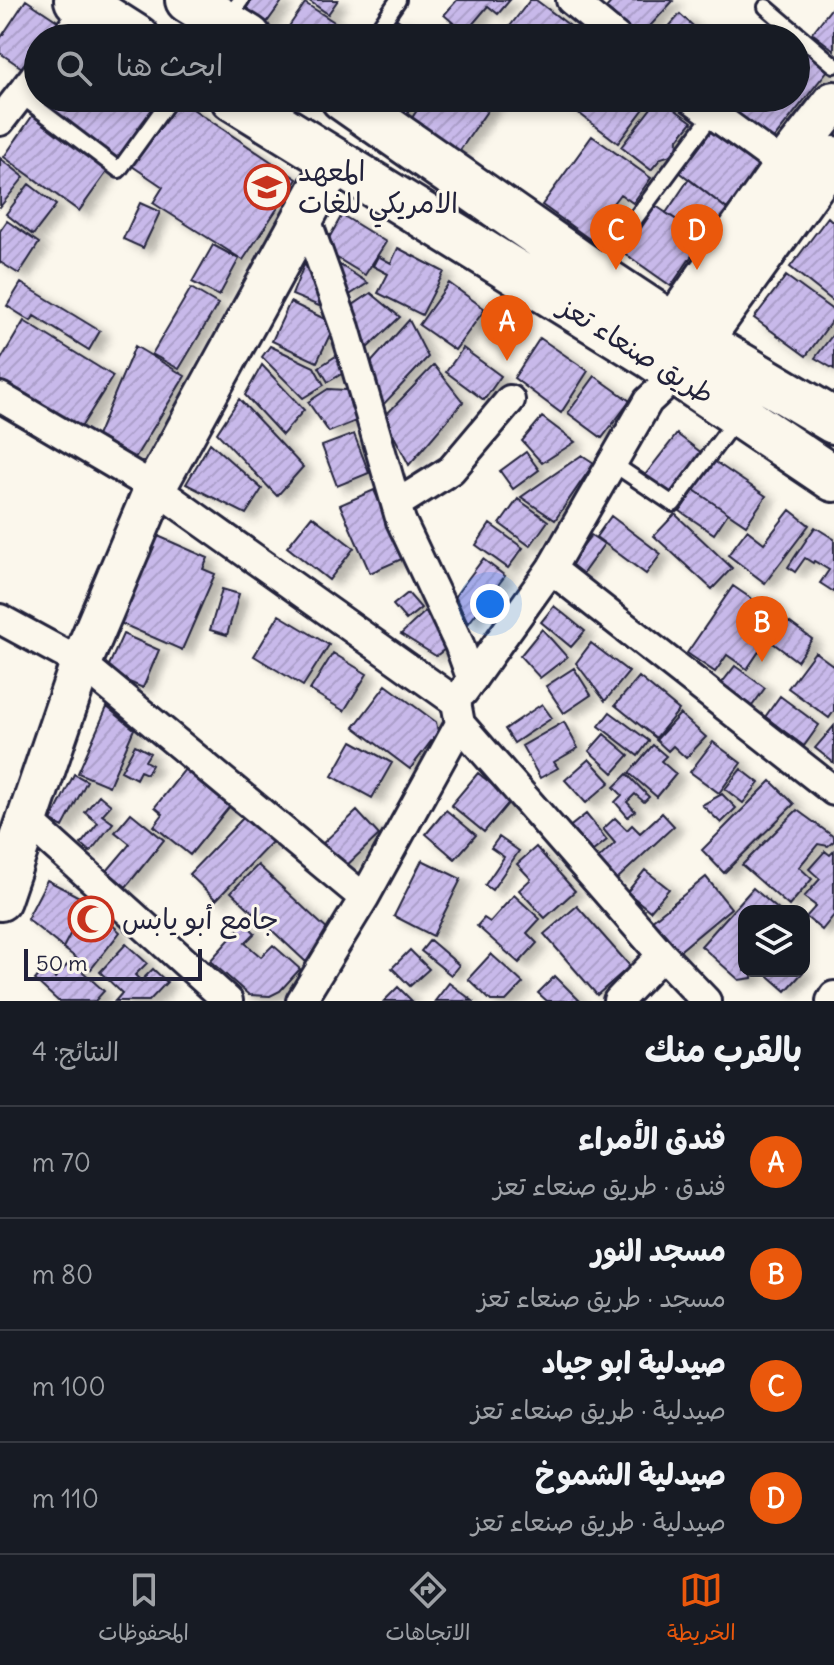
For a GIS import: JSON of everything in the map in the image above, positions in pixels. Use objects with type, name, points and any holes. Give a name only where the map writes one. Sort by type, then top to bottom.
[{"type":"highway","points":[[188,0],[238,20]]},
{"type":"highway","points":[[81,11],[108,24]]},
{"type":"highway","name":"طريق صنعاء تعز","points":[[255,112],[334,162],[670,359],[738,415],[834,479]]},
{"type":"highway","name":"طريق صنعاء تعز","points":[[363,112],[595,274],[670,359],[834,421]]},
{"type":"street","points":[[571,0],[600,24]]},
{"type":"street","points":[[0,121],[24,90]]},
{"type":"street","points":[[301,1001],[364,898],[462,702],[551,569],[784,166],[834,102]]},
{"type":"street","points":[[708,112],[784,166]]},
{"type":"street","points":[[670,359],[834,157]]},
{"type":"street","points":[[0,900],[81,663],[155,488],[334,162]]},
{"type":"street","points":[[305,216],[345,328],[401,521],[459,644],[462,702]]},
{"type":"street","points":[[0,397],[155,488],[462,702],[662,955],[706,1001]]},
{"type":"street","points":[[397,504],[451,470],[510,400]]},
{"type":"street","points":[[551,569],[834,791]]},
{"type":"street","points":[[0,619],[81,663],[364,898]]},
{"type":"street","points":[[29,822],[228,1001]]},
{"type":"street","points":[[618,1001],[662,955]]},
{"type":"lane","points":[[382,24],[398,0]]},
{"type":"lane","points":[[766,7],[786,24]]},
{"type":"lane","points":[[810,45],[834,65]]},
{"type":"lane","points":[[20,95],[24,98]]},
{"type":"lane","points":[[42,112],[119,170],[161,112]]},
{"type":"lane","points":[[595,274],[698,112]]},
{"type":"lane","points":[[612,463],[673,504],[738,415]]},
{"type":"building","points":[[26,0],[59,22],[24,24],[24,69],[0,53],[0,39]]},
{"type":"building","points":[[252,0],[283,0],[266,24],[249,24],[239,17]]},
{"type":"building","points":[[308,0],[338,0],[328,14]]},
{"type":"building","points":[[457,0],[510,0],[498,14],[488,6],[473,24],[454,24],[444,15]]},
{"type":"building","points":[[530,0],[536,0],[568,24],[512,24]]},
{"type":"building","points":[[613,0],[673,1],[652,24],[624,24],[606,8]]},
{"type":"building","points":[[305,3],[337,24],[291,24]]},
{"type":"building","points":[[834,5],[834,50],[812,33]]},
{"type":"building","points":[[680,14],[691,24],[671,24]]},
{"type":"building","points":[[810,55],[828,70],[810,93]]},
{"type":"building","points":[[50,112],[152,112],[116,160]]},
{"type":"building","points":[[169,112],[197,112],[297,179],[243,260],[153,203],[163,187],[132,166]]},
{"type":"building","points":[[384,112],[408,112],[401,123]]},
{"type":"building","points":[[416,112],[486,112],[456,156],[408,124]]},
{"type":"building","points":[[577,112],[641,112],[618,143]]},
{"type":"building","points":[[648,112],[678,112],[692,122],[678,139],[677,153],[661,158],[651,170],[621,147]]},
{"type":"building","points":[[733,112],[795,112],[771,142]]},
{"type":"building","points":[[33,115],[109,169],[79,211],[4,157]]},
{"type":"building","points":[[710,129],[760,168],[727,209],[677,170]]},
{"type":"building","points":[[592,136],[651,178],[633,203],[620,194],[604,215],[611,221],[595,243],[542,205]]},
{"type":"building","points":[[0,158],[24,177],[0,207]]},
{"type":"building","points":[[689,179],[727,209],[704,238],[666,213]]},
{"type":"building","points":[[29,184],[56,205],[33,235],[6,214]]},
{"type":"building","points":[[140,203],[160,212],[143,248],[123,239]]},
{"type":"building","points":[[656,206],[704,238],[671,286],[624,253]]},
{"type":"building","points":[[342,215],[386,242],[365,275],[334,256],[329,238]]},
{"type":"building","points":[[828,217],[834,223],[834,302],[790,267]]},
{"type":"building","points":[[7,221],[39,243],[19,274],[0,262],[0,231]]},
{"type":"building","points":[[213,245],[239,259],[219,296],[192,282]]},
{"type":"building","points":[[398,248],[444,272],[422,315],[378,293],[388,274],[373,266],[378,256],[391,263]]},
{"type":"building","points":[[337,263],[368,283],[345,298]]},
{"type":"building","points":[[304,265],[318,270],[329,310],[292,295]]},
{"type":"building","points":[[786,276],[834,311],[834,318],[806,356],[754,318]]},
{"type":"building","points":[[21,283],[100,331],[89,350],[34,316],[31,321],[7,306]]},
{"type":"building","points":[[449,283],[485,309],[455,350],[419,325]]},
{"type":"building","points":[[191,288],[218,304],[179,369],[152,354]]},
{"type":"building","points":[[371,293],[400,317],[363,352],[347,309]]},
{"type":"building","points":[[290,302],[335,324],[317,362],[272,341]]},
{"type":"building","points":[[409,320],[428,357],[382,406],[367,367]]},
{"type":"building","points":[[24,321],[113,376],[80,429],[0,380],[0,361]]},
{"type":"building","points":[[834,333],[834,369],[815,358]]},
{"type":"building","points":[[540,338],[588,371],[561,413],[514,378]]},
{"type":"building","points":[[135,346],[185,376],[135,458],[97,436]]},
{"type":"building","points":[[270,346],[314,367],[324,385],[303,398],[262,357]]},
{"type":"building","points":[[463,348],[501,376],[484,400],[446,372]]},
{"type":"building","points":[[336,356],[345,372],[328,382],[319,367]]},
{"type":"building","points":[[262,365],[304,410],[282,435],[245,395]]},
{"type":"building","points":[[434,365],[463,402],[409,465],[384,417]]},
{"type":"building","points":[[595,376],[630,401],[602,438],[568,413]]},
{"type":"building","points":[[328,389],[346,390],[356,421],[329,432],[308,402]]},
{"type":"building","points":[[239,399],[303,467],[277,496],[217,433]]},
{"type":"building","points":[[542,417],[575,442],[542,463],[522,441]]},
{"type":"building","points":[[354,434],[369,473],[337,486],[322,446]]},
{"type":"building","points":[[677,434],[703,454],[671,495],[645,475]]},
{"type":"building","points":[[210,443],[262,489],[246,514],[186,484]]},
{"type":"building","points":[[526,452],[539,470],[513,489],[500,471]]},
{"type":"building","points":[[582,455],[594,463],[555,520],[521,497]]},
{"type":"building","points":[[714,461],[766,496],[746,525],[694,490]]},
{"type":"building","points":[[374,490],[404,558],[370,573],[340,505]]},
{"type":"building","points":[[694,490],[728,513],[714,534],[680,511]]},
{"type":"building","points":[[518,499],[548,521],[530,546],[500,524]]},
{"type":"building","points":[[790,510],[809,525],[765,583],[728,555],[747,530],[764,543]]},
{"type":"building","points":[[675,514],[732,568],[712,589],[654,536]]},
{"type":"building","points":[[312,516],[354,548],[329,580],[287,547]]},
{"type":"building","points":[[611,516],[661,554],[646,574],[596,537]]},
{"type":"building","points":[[490,524],[523,548],[508,568],[476,545]]},
{"type":"building","points":[[815,527],[834,539],[834,592],[820,583],[829,570],[814,561],[805,558],[795,572],[788,567]]},
{"type":"building","points":[[591,535],[604,544],[581,576],[568,566]]},
{"type":"building","points":[[158,536],[208,558],[203,569],[215,574],[182,650],[120,623]]},
{"type":"building","points":[[483,559],[505,576],[468,624],[455,596]]},
{"type":"building","points":[[733,586],[781,619],[747,669],[727,655],[715,672],[687,653]]},
{"type":"building","points":[[222,589],[239,594],[227,635],[210,630]]},
{"type":"building","points":[[408,593],[421,608],[406,620],[393,605]]},
{"type":"building","points":[[554,606],[585,631],[571,647],[541,622]]},
{"type":"building","points":[[428,609],[449,646],[436,656],[401,634]]},
{"type":"building","points":[[279,615],[329,645],[303,686],[254,656]]},
{"type":"building","points":[[789,622],[812,639],[797,661],[773,643]]},
{"type":"building","points":[[542,629],[567,657],[540,678],[520,656]]},
{"type":"building","points":[[123,634],[159,650],[143,688],[106,672]]},
{"type":"building","points":[[591,643],[629,672],[605,701],[576,663]]},
{"type":"building","points":[[815,652],[834,666],[834,711],[829,718],[788,688]]},
{"type":"building","points":[[333,653],[367,674],[344,711],[310,690]]},
{"type":"building","points":[[735,666],[765,688],[752,706],[721,684]]},
{"type":"building","points":[[574,668],[591,695],[564,713],[546,686]]},
{"type":"building","points":[[639,677],[679,710],[656,738],[615,705]]},
{"type":"building","points":[[386,685],[436,722],[438,732],[410,769],[354,727]]},
{"type":"building","points":[[780,696],[819,725],[804,746],[765,717]]},
{"type":"building","points":[[542,704],[552,718],[514,743],[505,729]]},
{"type":"building","points":[[107,707],[134,729],[109,786],[78,773]]},
{"type":"building","points":[[610,712],[649,741],[638,756],[599,726]]},
{"type":"building","points":[[680,714],[706,737],[686,758],[673,746],[668,751],[656,740]]},
{"type":"building","points":[[564,722],[578,748],[554,762],[558,768],[540,778],[522,746]]},
{"type":"building","points":[[834,726],[834,763],[815,748]]},
{"type":"building","points":[[604,734],[629,755],[613,773],[589,751]]},
{"type":"building","points":[[352,741],[392,763],[372,798],[332,776]]},
{"type":"building","points":[[713,742],[741,763],[719,793],[690,772]]},
{"type":"building","points":[[135,745],[150,753],[145,761],[152,765],[147,774],[140,771],[136,779],[121,771]]},
{"type":"building","points":[[653,745],[666,756],[661,761],[676,774],[657,797],[629,773]]},
{"type":"building","points":[[589,759],[610,782],[586,803],[565,780]]},
{"type":"building","points":[[190,763],[235,800],[190,855],[154,826],[163,814],[155,807]]},
{"type":"building","points":[[741,769],[759,783],[743,803],[725,789]]},
{"type":"building","points":[[478,773],[511,800],[484,832],[451,805]]},
{"type":"building","points":[[74,774],[87,781],[63,827],[51,821]]},
{"type":"building","points":[[627,774],[649,797],[644,802],[635,794],[627,802],[635,811],[628,817],[615,802],[622,795],[614,787]]},
{"type":"building","points":[[771,781],[794,804],[724,873],[702,850]]},
{"type":"building","points":[[722,794],[736,808],[721,823],[702,805]]},
{"type":"building","points":[[99,795],[111,805],[102,815],[113,823],[90,852],[81,844],[98,823],[85,812]]},
{"type":"building","points":[[446,810],[476,835],[455,859],[426,834]]},
{"type":"building","points":[[797,810],[834,837],[828,846],[818,844],[799,867],[812,879],[790,905],[742,865]]},
{"type":"building","points":[[357,811],[379,835],[344,868],[322,844]]},
{"type":"building","points":[[131,813],[164,840],[126,887],[107,871],[130,844],[115,832]]},
{"type":"building","points":[[662,813],[674,826],[616,880],[597,860],[615,843],[603,829],[615,818],[627,830],[632,825],[640,833]]},
{"type":"building","points":[[586,814],[607,840],[588,855],[567,829]]},
{"type":"building","points":[[246,815],[273,841],[216,900],[189,874]]},
{"type":"building","points":[[499,837],[519,851],[492,890],[485,885],[504,857],[491,848]]},
{"type":"building","points":[[536,847],[575,891],[545,918],[519,890],[531,879],[517,864]]},
{"type":"building","points":[[825,851],[830,855],[834,851],[834,915],[822,930],[810,920],[810,913],[816,906],[804,897],[820,879],[809,869]]},
{"type":"building","points":[[422,860],[461,879],[433,936],[394,916]]},
{"type":"building","points":[[258,865],[332,934],[306,962],[231,892]]},
{"type":"building","points":[[645,870],[669,889],[650,911],[627,892]]},
{"type":"building","points":[[706,877],[731,908],[676,954],[650,922]]},
{"type":"building","points":[[47,880],[87,901],[63,948],[27,919]]},
{"type":"building","points":[[753,888],[773,905],[738,905],[738,977],[752,978],[739,980],[701,946]]},
{"type":"building","points":[[514,895],[540,919],[527,933],[537,943],[519,963],[477,926],[484,918],[490,922]]},
{"type":"building","points":[[87,901],[120,932],[91,969],[63,948]]},
{"type":"building","points":[[577,906],[630,966],[597,995],[544,934]]},
{"type":"building","points":[[238,916],[255,933],[245,943],[261,957],[273,945],[300,969],[280,991],[270,996],[249,995],[210,961],[239,929],[233,922]]},
{"type":"building","points":[[430,940],[459,965],[451,975],[421,951]]},
{"type":"building","points":[[126,944],[147,963],[135,975],[141,981],[153,969],[167,982],[149,1001],[115,1001],[122,993],[100,972]]},
{"type":"building","points":[[410,950],[429,969],[410,986],[392,968]]},
{"type":"building","points":[[491,954],[523,983],[506,1001],[491,1001],[468,979]]},
{"type":"building","points":[[71,961],[104,991],[95,1001],[58,1001],[35,980],[45,968],[55,978]]},
{"type":"building","points":[[555,976],[580,1001],[547,1001],[538,993]]},
{"type":"building","points":[[770,977],[799,977],[786,991]]},
{"type":"building","points":[[449,983],[473,1001],[435,1001]]},
{"type":"building","points":[[398,987],[412,1001],[384,1001]]},
{"type":"place","name":"المعهد الامريكي للغات","points":[[267,187]]},
{"type":"place","name":"صيدلية ابو جياد","points":[[616,270]]},
{"type":"place","name":"صيدلية الشموخ","points":[[697,270]]},
{"type":"place","name":"فندق الأمراء","points":[[507,361]]},
{"type":"place","name":"مسجد النور","points":[[762,662]]},
{"type":"place","name":"جامع أبو يابس","points":[[91,919]]}]
